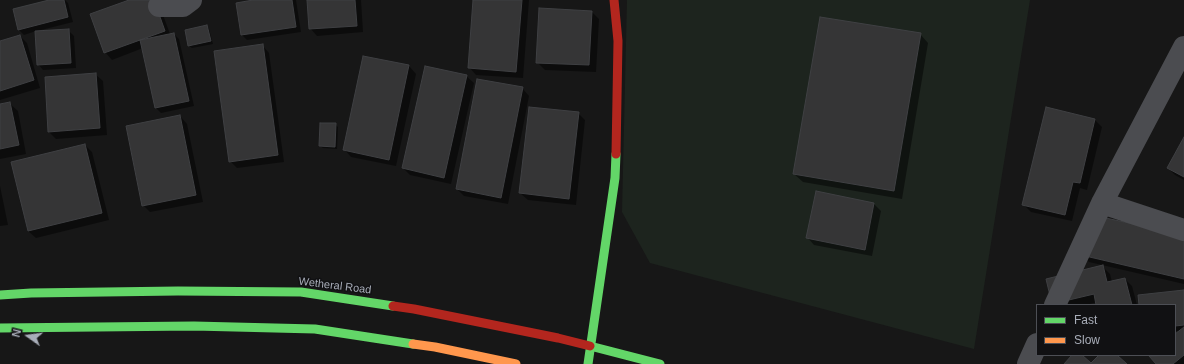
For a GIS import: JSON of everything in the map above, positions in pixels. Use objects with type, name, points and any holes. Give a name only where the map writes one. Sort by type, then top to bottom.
[{"type":"main road","points":[[588,364],[616,178],[618,41],[614,0]]},
{"type":"main road","name":"Wetheral Road","points":[[0,295],[31,293],[163,291],[300,292],[414,309],[558,338],[660,364]]},
{"type":"main road","points":[[0,328],[194,326],[316,329],[435,347],[516,364]]},
{"type":"street","points":[[159,6],[183,6],[191,0]]},
{"type":"street","points":[[1055,304],[1102,203],[1184,47]]},
{"type":"street","points":[[1102,203],[1184,230]]},
{"type":"street","points":[[1028,364],[1036,346]]},
{"type":"shaded area","points":[[627,0],[1030,0],[974,349],[650,263],[622,212]]},
{"type":"building","points":[[49,0],[64,0],[68,17],[18,30],[13,9]]},
{"type":"building","points":[[129,0],[154,0],[165,31],[104,53],[90,14]]},
{"type":"building","points":[[253,0],[292,0],[296,27],[241,35],[236,3]]},
{"type":"building","points":[[307,0],[355,0],[357,26],[309,29]]},
{"type":"building","points":[[473,0],[522,0],[516,72],[468,68]]},
{"type":"building","points":[[539,8],[592,11],[589,65],[536,63]]},
{"type":"building","points":[[820,17],[921,33],[894,191],[793,174]]},
{"type":"building","points":[[207,25],[211,41],[188,46],[185,30]]},
{"type":"building","points":[[69,29],[71,63],[37,65],[35,31]]},
{"type":"building","points":[[174,33],[189,101],[155,108],[140,40]]},
{"type":"building","points":[[20,35],[34,80],[0,91],[0,41]]},
{"type":"building","points":[[263,44],[278,155],[229,162],[214,51]]},
{"type":"building","points":[[363,56],[409,65],[389,160],[343,150]]},
{"type":"building","points":[[425,66],[467,75],[444,178],[402,168]]},
{"type":"building","points":[[96,73],[100,128],[48,132],[45,77]]},
{"type":"building","points":[[477,79],[523,87],[501,198],[456,189]]},
{"type":"building","points":[[10,102],[19,145],[0,149],[0,104]]},
{"type":"building","points":[[529,107],[579,112],[569,199],[519,193]]},
{"type":"building","points":[[1046,107],[1095,119],[1080,183],[1073,182],[1065,215],[1022,205]]},
{"type":"building","points":[[180,115],[196,195],[142,206],[126,126]]},
{"type":"building","points":[[320,123],[336,123],[335,147],[319,146]]},
{"type":"building","points":[[1184,137],[1184,177],[1167,168]]},
{"type":"building","points":[[85,144],[102,213],[28,231],[11,162]]},
{"type":"building","points":[[816,191],[874,203],[865,250],[806,238]]},
{"type":"building","points":[[1101,217],[1184,235],[1184,279],[1081,255]]},
{"type":"building","points":[[1103,265],[1107,282],[1125,278],[1132,304],[1096,304],[1094,294],[1052,304],[1046,279]]},
{"type":"building","points":[[1184,290],[1184,325],[1176,326],[1176,304],[1139,304],[1138,295]]},
{"type":"building","points":[[1184,327],[1184,355],[1173,364],[1156,364],[1149,356],[1176,356],[1176,333]]},
{"type":"building","points":[[1071,356],[1083,356],[1091,363],[1098,356],[1118,356],[1127,364],[1064,364]]},
{"type":"traffic: fast","points":[[588,364],[615,178],[616,154]]},
{"type":"traffic: fast","points":[[0,295],[31,293],[178,291],[301,292],[393,306]]},
{"type":"traffic: fast","points":[[0,328],[194,326],[315,329],[413,344]]},
{"type":"traffic: fast","points":[[590,346],[660,364]]},
{"type":"traffic: slow","points":[[413,344],[435,347],[516,364]]},
{"type":"traffic: jam","points":[[614,0],[618,41],[616,154]]},
{"type":"traffic: jam","points":[[393,306],[558,338],[590,346]]}]
